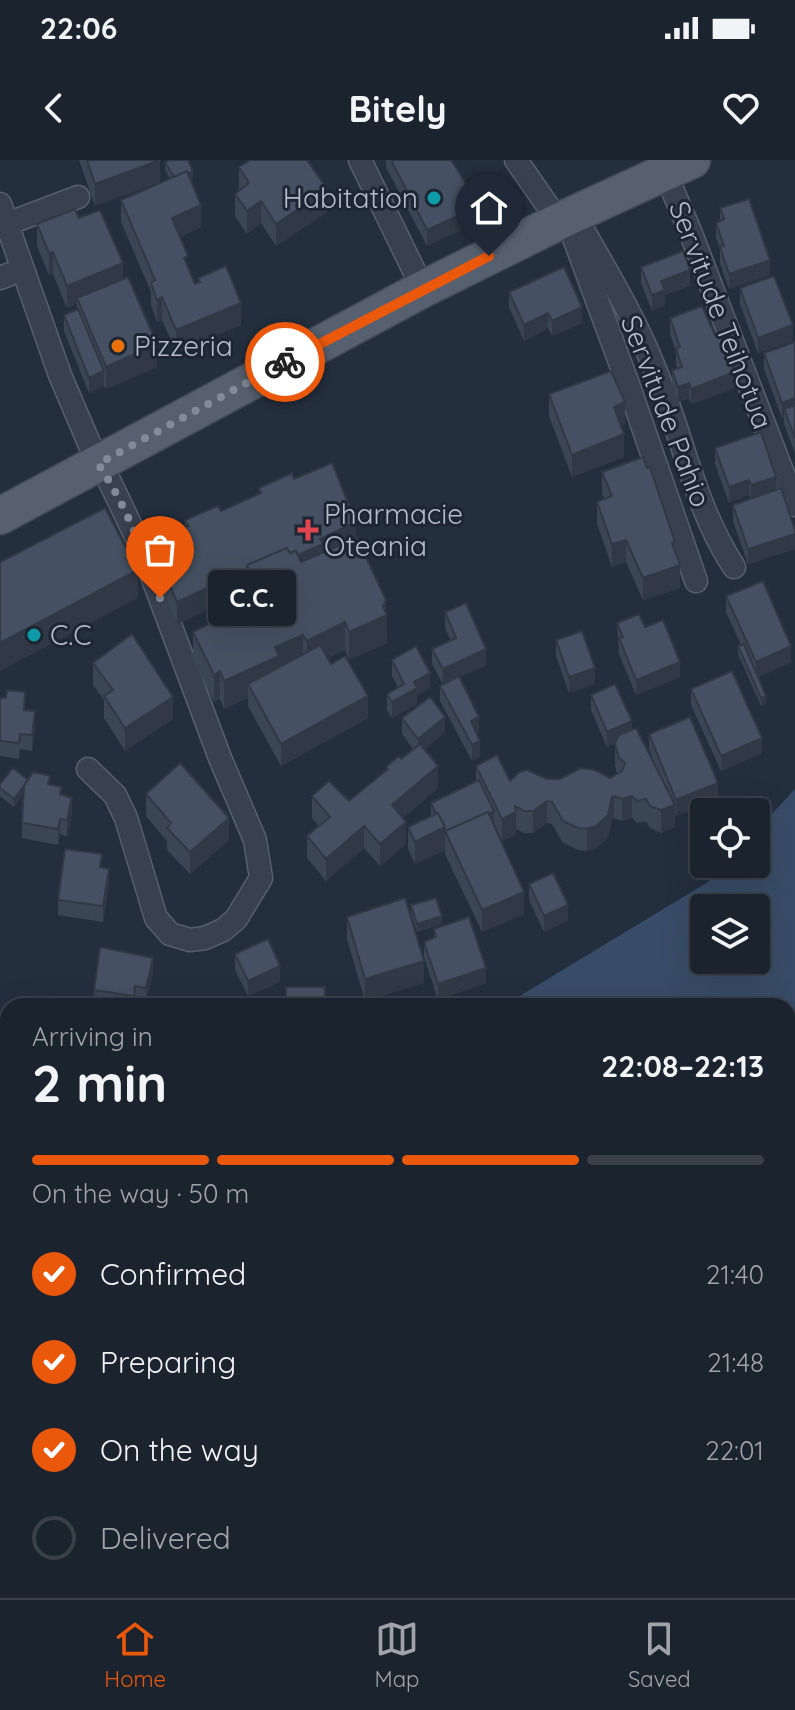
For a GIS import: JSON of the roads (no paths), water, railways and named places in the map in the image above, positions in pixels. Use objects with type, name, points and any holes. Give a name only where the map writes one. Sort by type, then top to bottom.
[{"type":"main road","points":[[0,516],[423,289],[672,164]]},
{"type":"street","points":[[360,160],[423,289]]},
{"type":"street","points":[[516,160],[566,218],[628,384],[696,581]]},
{"type":"street","name":"Servitude Teihotua","points":[[672,164],[690,231],[795,505]]},
{"type":"street","points":[[78,197],[4,214],[60,375],[98,464],[108,478],[141,547],[220,758],[255,840],[261,878],[236,919],[223,930],[205,938],[190,940],[170,934],[156,918],[126,818],[115,795],[88,769]]},
{"type":"street","name":"Servitude Pahio","points":[[566,218],[631,318],[654,365],[699,498],[718,543],[734,567]]},
{"type":"street","points":[[0,278],[23,269]]},
{"type":"water","points":[[795,789],[795,998],[516,998],[712,878],[770,878],[770,816]]},
{"type":"place","name":"Habitation","points":[[434,198]]},
{"type":"place","name":"Pizzeria","points":[[118,346]]},
{"type":"place","name":"Pharmacie Oteania","points":[[308,530]]},
{"type":"place","name":"C.C.","points":[[160,598]]},
{"type":"place","name":"C.C","points":[[34,635]]}]
